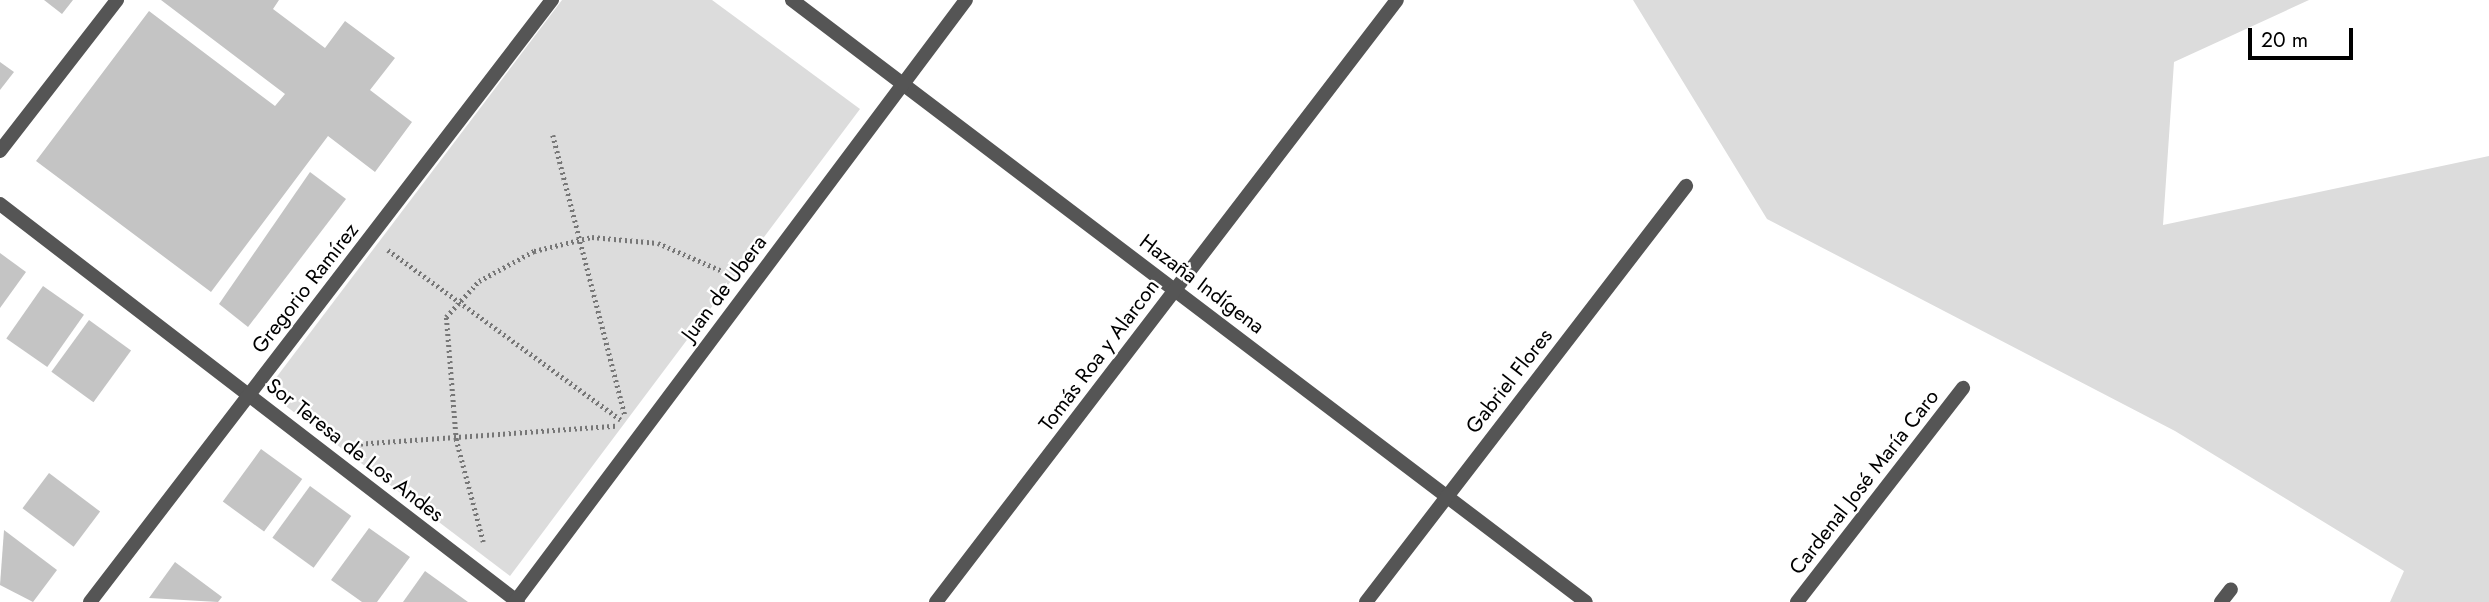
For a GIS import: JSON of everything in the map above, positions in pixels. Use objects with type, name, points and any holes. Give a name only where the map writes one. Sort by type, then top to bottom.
[{"type":"street","points":[[0,151],[117,0]]},
{"type":"street","name":"Gregorio Ramírez","points":[[90,602],[552,0]]},
{"type":"street","name":"Hazaña Indígena","points":[[792,0],[1586,602]]},
{"type":"street","name":"Juan de Ubera","points":[[517,601],[966,0]]},
{"type":"street","name":"Tomás Roa y Alarcon","points":[[936,602],[1397,0]]},
{"type":"street","name":"Gabriel Flores","points":[[1366,602],[1686,186]]},
{"type":"street","name":"Sor Teresa de Los Andes","points":[[0,204],[517,601]]},
{"type":"street","name":"Cardenal José María Caro","points":[[1797,602],[1963,388]]},
{"type":"street","points":[[2221,602],[2231,589]]},
{"type":"path","points":[[554,135],[583,239],[627,425]]},
{"type":"path","points":[[370,237],[627,425]]},
{"type":"path","points":[[491,556],[478,533],[456,440],[446,317],[479,281],[534,251],[583,239],[658,243],[753,285]]},
{"type":"path","points":[[314,445],[456,440],[627,425]]},
{"type":"shaded area","points":[[562,0],[712,0],[860,109],[510,576],[266,391]]},
{"type":"shaded area","points":[[1633,0],[2309,0],[2174,62],[2163,225],[2489,156],[2489,602],[2390,602],[2404,571],[2175,431],[1767,219]]},
{"type":"building","points":[[44,0],[73,0],[62,14]]},
{"type":"building","points":[[161,0],[279,0],[273,9],[325,48],[345,21],[395,58],[370,90],[412,122],[375,172],[328,136],[211,292],[36,161],[149,11],[275,106],[285,94]]},
{"type":"building","points":[[0,62],[14,72],[0,90]]},
{"type":"building","points":[[310,172],[346,199],[248,327],[219,304]]},
{"type":"building","points":[[0,253],[26,272],[0,308]]},
{"type":"building","points":[[43,286],[84,315],[47,367],[6,338]]},
{"type":"building","points":[[89,320],[131,351],[93,402],[51,372]]},
{"type":"building","points":[[261,449],[302,479],[264,532],[223,502]]},
{"type":"building","points":[[49,473],[100,512],[74,547],[23,508]]},
{"type":"building","points":[[310,486],[351,516],[314,568],[272,538]]},
{"type":"building","points":[[369,528],[410,557],[377,602],[362,602],[331,580]]},
{"type":"building","points":[[4,530],[57,570],[33,602],[0,585]]},
{"type":"building","points":[[175,562],[222,597],[218,602],[149,598]]},
{"type":"building","points":[[425,571],[468,602],[403,602]]}]
